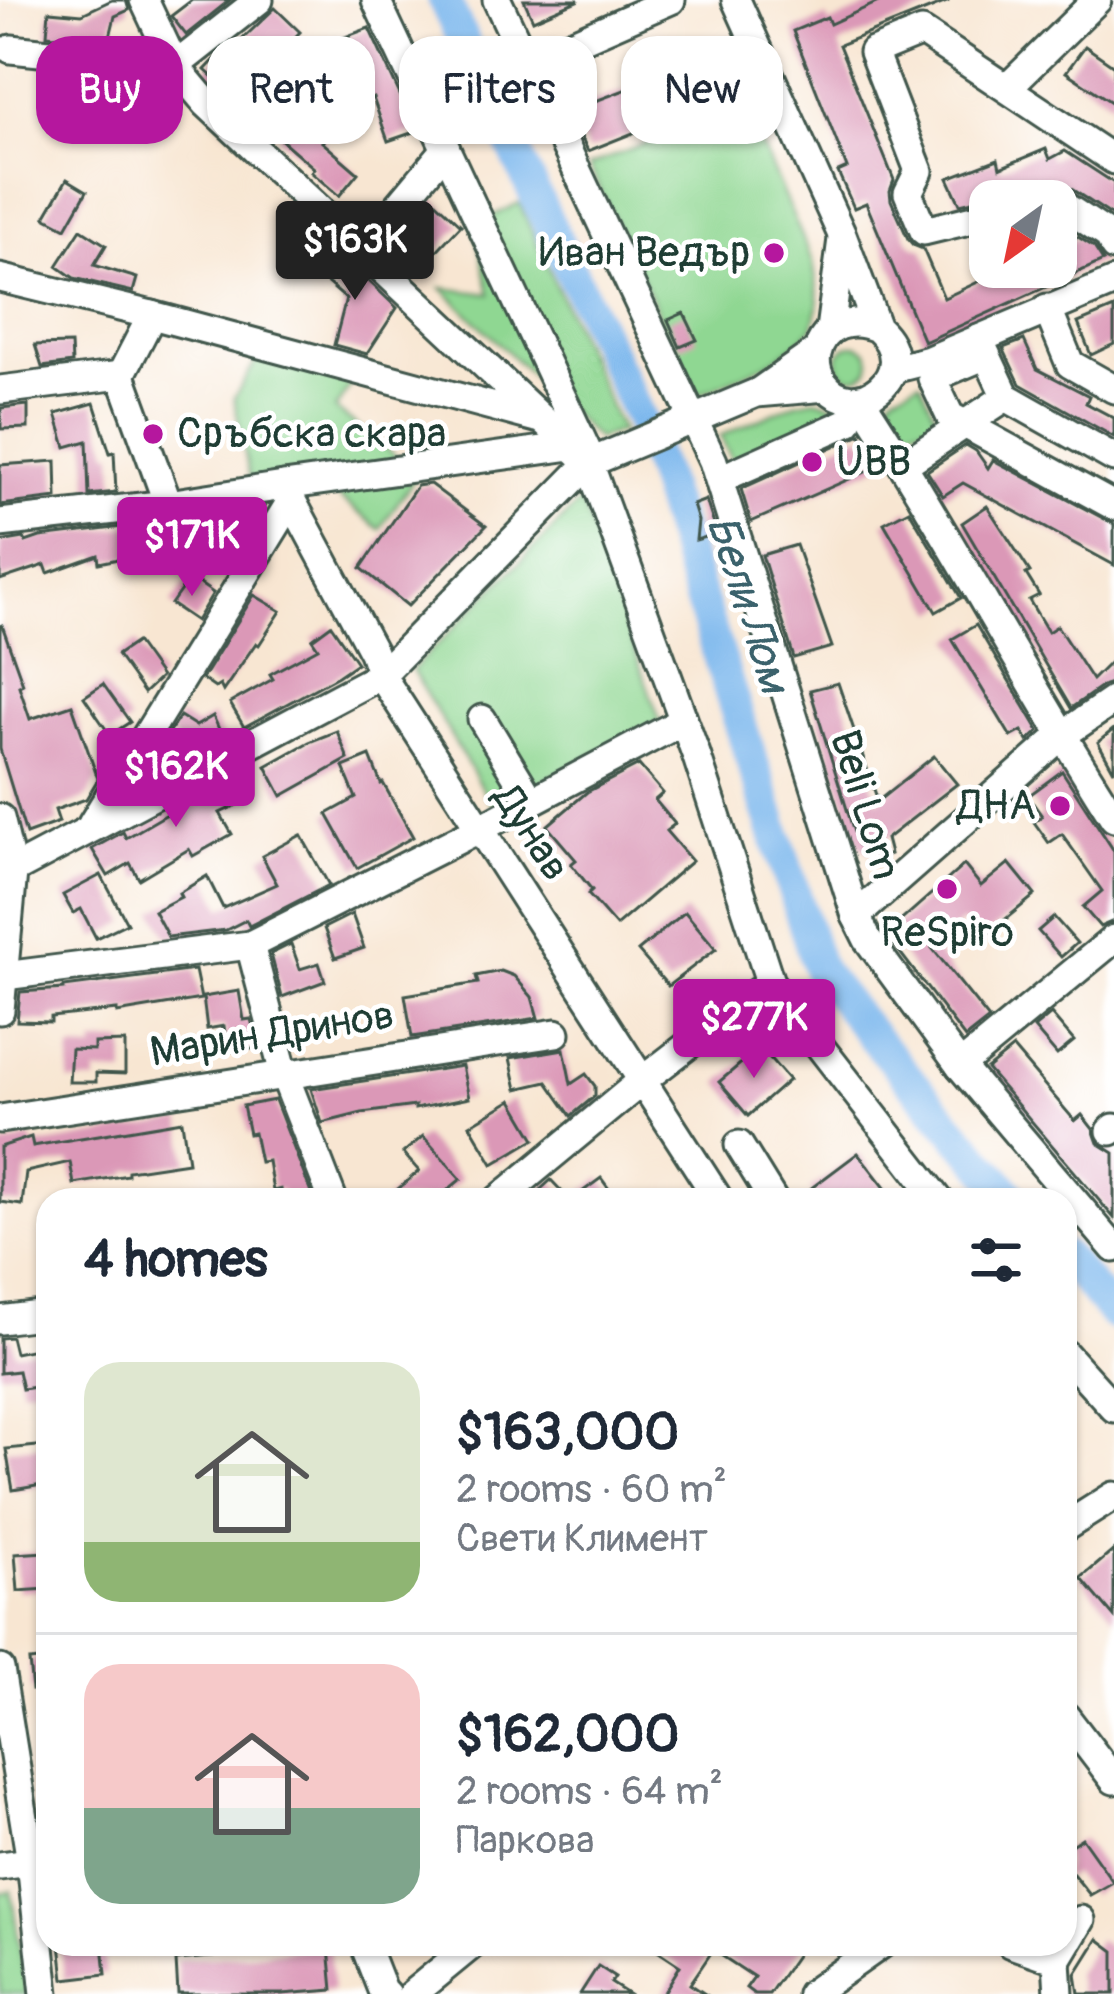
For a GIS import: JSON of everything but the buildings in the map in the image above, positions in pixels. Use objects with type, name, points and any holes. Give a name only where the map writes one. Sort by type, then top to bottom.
[{"type":"street","points":[[144,0],[161,36]]},
{"type":"street","points":[[183,60],[259,0]]},
{"type":"street","points":[[376,0],[584,457],[683,721],[770,982],[930,1188]]},
{"type":"street","points":[[497,0],[514,36]]},
{"type":"street","points":[[589,36],[671,0]]},
{"type":"street","points":[[720,479],[854,410],[881,387],[893,369],[890,344],[877,328],[842,235],[736,0]]},
{"type":"street","points":[[1007,88],[1086,3]]},
{"type":"street","points":[[969,220],[924,231],[908,194],[919,171],[873,52],[922,32],[1114,160]]},
{"type":"street","points":[[4,49],[36,52]]},
{"type":"street","points":[[183,76],[206,104],[584,457]]},
{"type":"street","name":"Beli Lom","points":[[565,144],[720,479],[856,916],[868,940],[960,1066],[1062,1188]]},
{"type":"street","points":[[386,222],[446,149]]},
{"type":"street","points":[[1077,215],[1108,235],[1114,248]]},
{"type":"street","points":[[842,235],[816,364],[820,377],[903,465],[1114,818]]},
{"type":"street","points":[[0,278],[542,419]]},
{"type":"street","points":[[893,369],[929,369],[983,346],[1048,308],[1114,282]]},
{"type":"street","points":[[1048,308],[1070,364],[1114,389]]},
{"type":"street","points":[[152,316],[121,375],[168,504]]},
{"type":"street","points":[[0,523],[584,457],[756,393],[841,324],[877,328]]},
{"type":"street","points":[[983,346],[1006,397],[1114,458]]},
{"type":"street","points":[[929,369],[950,416],[1114,506]]},
{"type":"street","points":[[0,390],[121,375]]},
{"type":"street","points":[[756,393],[827,388]]},
{"type":"street","points":[[903,465],[1006,397]]},
{"type":"street","points":[[6,875],[381,675],[584,457]]},
{"type":"street","points":[[91,827],[288,493]]},
{"type":"street","name":"Дунав","points":[[288,493],[381,675],[711,1188]]},
{"type":"street","points":[[856,916],[1061,736],[1114,700]]},
{"type":"street","points":[[482,718],[531,800]]},
{"type":"street","points":[[4,976],[250,945],[683,721]]},
{"type":"street","points":[[0,818],[6,875],[0,1010]]},
{"type":"street","points":[[960,1066],[1114,939]]},
{"type":"street","points":[[250,945],[284,1074],[328,1188]]},
{"type":"street","points":[[512,1188],[770,982]]},
{"type":"street","name":"Марин Дринов","points":[[0,1119],[556,1034]]},
{"type":"street","points":[[739,1145],[766,1188]]},
{"type":"street","name":"Beli Lom","points":[[1077,1206],[1114,1248]]},
{"type":"street","points":[[0,1320],[36,1316]]},
{"type":"street","points":[[1077,1367],[1114,1408]]},
{"type":"street","points":[[1077,1519],[1114,1496]]},
{"type":"street","points":[[0,1670],[36,1846]]},
{"type":"street","points":[[1077,1731],[1114,1780]]},
{"type":"street","points":[[0,1866],[36,1861]]},
{"type":"street","points":[[1077,1927],[1081,1920]]},
{"type":"street","points":[[43,1956],[45,1994]]},
{"type":"street","points":[[368,1956],[380,1993]]},
{"type":"street","points":[[412,1994],[458,1956]]},
{"type":"street","points":[[811,1994],[865,1956]]},
{"type":"street","points":[[1046,1956],[1057,1960]]},
{"type":"street","points":[[1059,1956],[1059,1994]]},
{"type":"green space","points":[[645,144],[760,144],[813,261],[819,301],[813,327],[768,363],[697,395],[589,166]]},
{"type":"green space","points":[[519,203],[621,431],[597,439],[442,288],[490,294],[474,225]]},
{"type":"green space","points":[[854,345],[865,350],[870,361],[865,372],[854,377],[843,372],[838,361],[843,350]]},
{"type":"green space","points":[[263,350],[356,377],[335,409],[418,473],[380,529],[308,474],[250,480],[234,398]]},
{"type":"green space","points":[[920,381],[939,422],[904,429],[889,402],[893,394]]},
{"type":"green space","points":[[815,399],[839,406],[843,412],[732,460],[720,436]]},
{"type":"green space","points":[[581,501],[660,721],[493,807],[412,670]]},
{"type":"green space","points":[[11,1891],[27,1994],[0,1994],[0,1893]]},
{"type":"waterway","name":"Бели Лом","points":[[444,0],[640,419],[819,970],[1005,1188]]},
{"type":"waterway","name":"Бели Лом","points":[[1077,1271],[1114,1314]]},
{"type":"place","name":"Иван Ведър","points":[[774,253]]},
{"type":"place","name":"Сръбска скара","points":[[153,434]]},
{"type":"place","name":"UBB","points":[[812,462]]},
{"type":"place","name":"ДНА","points":[[1060,806]]},
{"type":"place","name":"ReSpiro","points":[[947,889]]}]
